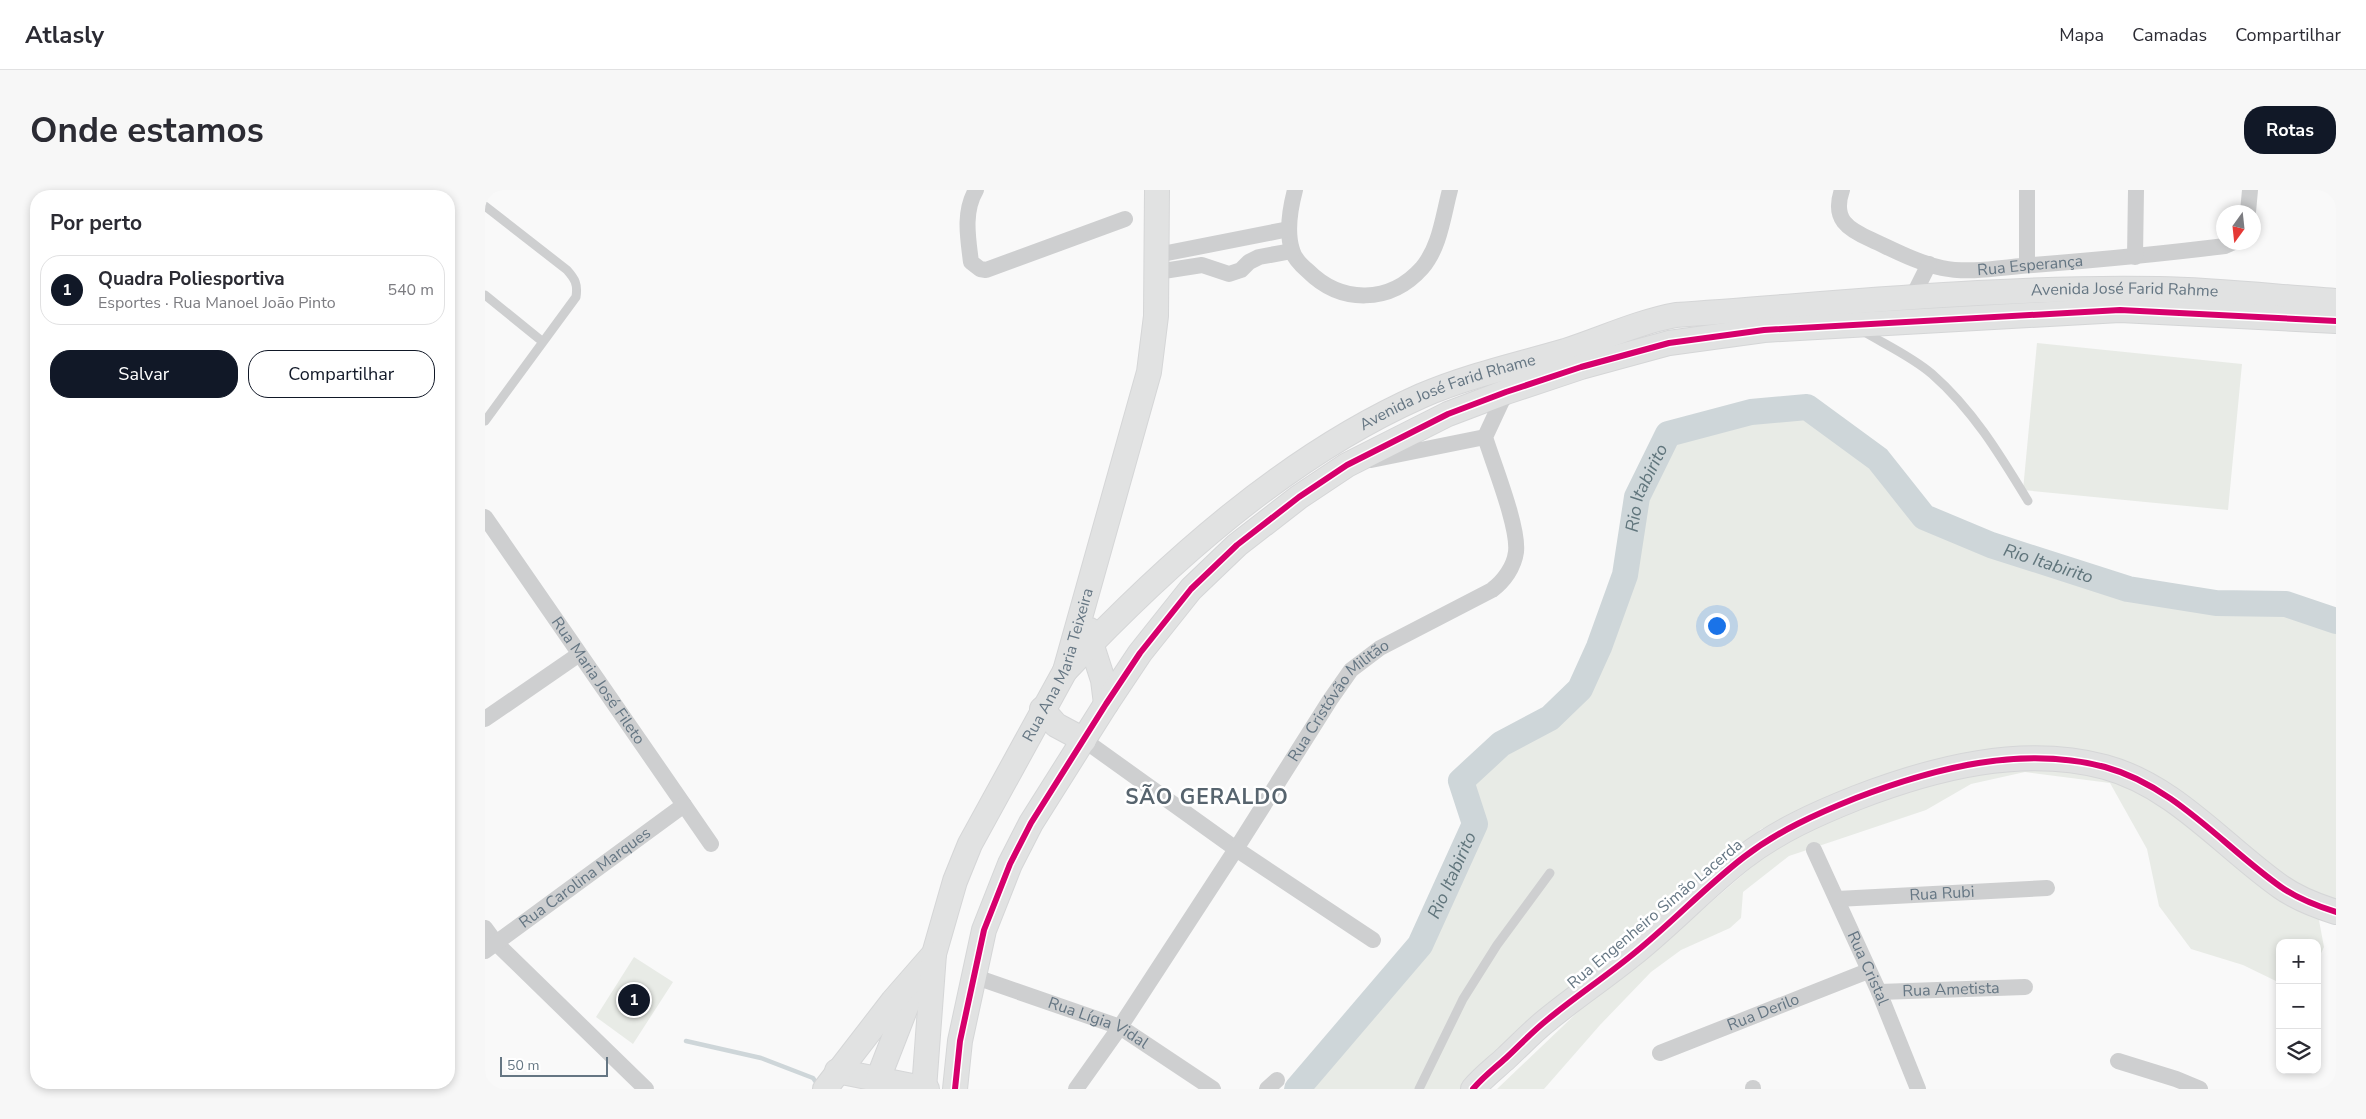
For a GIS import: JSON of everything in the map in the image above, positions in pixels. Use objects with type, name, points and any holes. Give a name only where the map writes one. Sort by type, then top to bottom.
[{"type":"street","points":[[976,190],[968,215],[971,262],[975,266],[986,270],[1125,219]]},
{"type":"street","name":"Rua Ana Maria Teixeira","points":[[832,1079],[893,1001],[934,954],[955,881],[970,844],[1042,709],[1065,671],[1149,372],[1156,316],[1157,190]]},
{"type":"street","points":[[1295,190],[1289,229],[1292,252],[1300,264],[1317,281],[1335,290],[1357,297],[1380,296],[1403,286],[1422,268],[1435,247],[1450,190]]},
{"type":"street","name":"Rua Esperança","points":[[1842,190],[1837,209],[1847,227],[1860,235],[1929,264],[1959,270],[2135,257],[2216,247]]},
{"type":"street","points":[[2027,190],[2027,265]]},
{"type":"street","points":[[2135,257],[2136,190]]},
{"type":"street","points":[[2249,205],[2250,190]]},
{"type":"street","points":[[1157,263],[1289,229]]},
{"type":"street","points":[[1157,263],[1203,265],[1229,274],[1241,270],[1254,259],[1292,252]]},
{"type":"street","points":[[1913,296],[1929,264]]},
{"type":"street","name":"Avenida José Farid Rahme","points":[[1913,296],[2159,289],[2336,301]]},
{"type":"street","name":"Avenida José Farid Rhame","points":[[1065,671],[1091,643],[1202,539],[1275,482],[1362,426],[1422,396],[1486,373],[1611,336],[1651,319],[1676,315],[1913,296]]},
{"type":"street","points":[[955,1089],[960,1041],[984,930],[1010,864],[1031,823],[1105,704],[1140,653],[1191,589],[1237,545],[1299,496],[1347,464],[1448,414],[1505,392],[1581,367],[1669,343],[1764,330],[2120,310],[2336,321]]},
{"type":"street","points":[[1347,464],[1485,437],[1505,392]]},
{"type":"street","name":"Rua Cristóvão Militão","points":[[1076,1089],[1120,1026],[1351,670],[1380,648],[1492,590],[1501,583],[1508,572],[1516,552],[1514,530],[1485,437]]},
{"type":"street","name":"Rua Maria José Fileto","points":[[485,517],[578,655],[711,844]]},
{"type":"street","points":[[1089,588],[1091,643],[1100,667],[1105,704]]},
{"type":"street","points":[[485,719],[578,655]]},
{"type":"street","points":[[1042,709],[1055,725],[1084,740],[1236,849],[1373,940]]},
{"type":"street","name":"Rua Engenheiro Simão Lacerda","points":[[1473,1089],[1547,1020],[1660,932],[1743,858],[1767,841],[1801,822],[1892,785],[1962,766],[2022,758],[2070,761],[2114,770],[2156,789],[2186,810],[2283,888],[2308,903],[2336,912]]},
{"type":"street","name":"Rua Carolina Marques","points":[[490,947],[684,805]]},
{"type":"street","name":"Rua Cristal","points":[[1814,850],[1879,992],[1918,1089]]},
{"type":"street","name":"Rua Rubi","points":[[1837,899],[2047,888]]},
{"type":"street","points":[[485,928],[490,947],[584,1029],[646,1089]]},
{"type":"street","points":[[832,1079],[878,1079],[925,1089],[934,954]]},
{"type":"street","name":"Rua Derilo","points":[[1660,1053],[1868,971]]},
{"type":"street","points":[[878,1079],[919,972]]},
{"type":"street","name":"Rua Lígia Vidal","points":[[973,976],[1120,1026],[1213,1089]]},
{"type":"street","name":"Rua Ametista","points":[[1879,992],[2025,988]]},
{"type":"street","points":[[2118,1061],[2172,1084],[2200,1089]]},
{"type":"lane","points":[[485,206],[567,270],[575,279],[578,288],[577,297],[485,421]]},
{"type":"lane","points":[[485,296],[543,342]]},
{"type":"lane","points":[[1852,325],[1930,373],[1959,400],[1983,431],[2028,501]]},
{"type":"lane","points":[[1419,1089],[1463,999],[1497,944],[1550,873]]},
{"type":"shaded area","points":[[2037,343],[2242,364],[2228,510],[2023,490]]},
{"type":"shaded area","points":[[1807,407],[1878,459],[1924,517],[1991,545],[2128,589],[2216,603],[2286,604],[2336,621],[2336,905],[2318,915],[2324,947],[2321,953],[2321,939],[2276,939],[2276,981],[2243,965],[2191,949],[2159,906],[2147,849],[2110,783],[2025,772],[1971,784],[1926,810],[1789,856],[1743,892],[1741,918],[1730,928],[1681,950],[1651,972],[1600,1025],[1544,1089],[1497,1089],[1605,986],[1703,909],[1768,853],[1837,810],[1911,792],[1944,778],[1894,781],[1761,829],[1651,929],[1464,1089],[1297,1089],[1420,945],[1475,824],[1461,781],[1501,744],[1550,718],[1580,689],[1599,647],[1625,575],[1637,497],[1668,434],[1751,412]]},
{"type":"shaded area","points":[[634,957],[673,982],[633,1044],[596,1017]]},
{"type":"waterway","name":"Rio Itabirito","points":[[1297,1089],[1420,945],[1475,824],[1461,781],[1501,744],[1550,718],[1580,689],[1599,647],[1625,575],[1637,497],[1668,434],[1751,412],[1807,407],[1878,459],[1924,517],[1991,545],[2128,589],[2216,603],[2286,604],[2336,621]]},
{"type":"waterway","points":[[686,1041],[761,1058],[813,1078],[818,1085]]},
{"type":"cycle path","points":[[955,1089],[960,1041],[984,930],[1010,864],[1031,823],[1140,653],[1191,589],[1237,545],[1299,497],[1347,465],[1448,414],[1506,392],[1581,367],[1669,343],[1764,330],[2120,310],[2336,321]]},
{"type":"cycle path","points":[[1473,1089],[1542,1024],[1632,955],[1744,857],[1770,839],[1812,817],[1856,798],[1916,777],[1947,769],[2010,759],[2042,758],[2074,761],[2105,767],[2130,776],[2154,788],[2198,819],[2281,887],[2308,902],[2336,912]]},
{"type":"place","name":"Quadra Poliesportiva","points":[[634,1000]]},
{"type":"district","name":"SÃO GERALDO","points":[[1207,797]]}]
